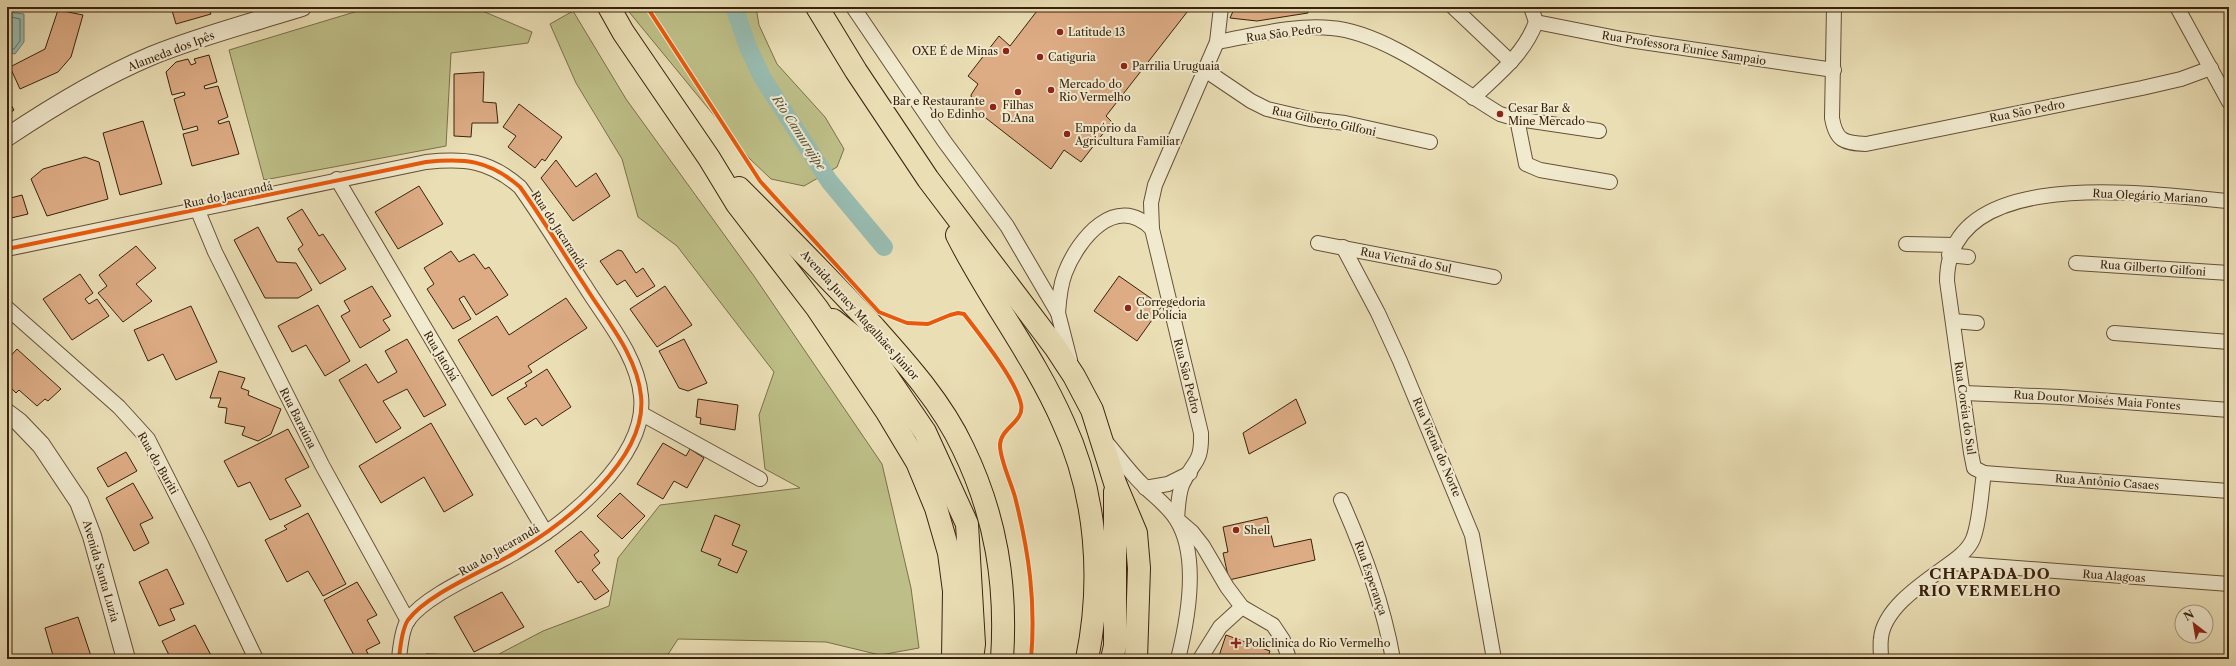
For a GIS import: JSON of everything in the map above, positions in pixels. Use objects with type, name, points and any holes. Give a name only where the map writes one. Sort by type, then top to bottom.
[{"type":"main road","name":"Avenida Juracy Magalhães Júnior","points":[[609,7],[631,44],[709,158],[737,204],[818,308],[900,433],[917,462],[936,508],[949,553],[954,591],[953,659]]},
{"type":"main road","points":[[817,7],[856,71],[928,179],[1033,317],[1074,376],[1092,410],[1102,437],[1115,483],[1136,533],[1139,568],[1136,659]]},
{"type":"main road","name":"Avenida Juracy Magalhães Júnior","points":[[709,158],[804,254],[906,363],[935,401],[963,446],[981,489],[996,540],[1004,607],[1002,659]]},
{"type":"main road","points":[[928,179],[962,246],[1035,368],[1064,422],[1086,487],[1095,546],[1093,629],[1087,659]]},
{"type":"main road","points":[[818,308],[867,347],[925,432],[967,524],[974,644],[972,659]]},
{"type":"main road","points":[[1112,659],[1115,646],[1115,483]]},
{"type":"street","name":"Alameda dos Ipês","points":[[7,137],[110,76],[150,57],[196,40],[302,7]]},
{"type":"street","points":[[853,7],[944,141],[1007,226],[1058,313],[1074,376]]},
{"type":"street","points":[[1217,42],[1221,7]]},
{"type":"street","points":[[1453,7],[1511,62]]},
{"type":"street","points":[[1473,98],[1511,62],[1531,35],[1536,22],[1531,7]]},
{"type":"street","points":[[1834,7],[1834,70]]},
{"type":"street","points":[[2176,7],[2229,102]]},
{"type":"street","name":"Rua Professora Eunice Sampaio","points":[[1536,22],[1622,39],[1834,70]]},
{"type":"street","name":"Rua São Pedro","points":[[1177,520],[1180,494],[1190,473],[1198,462],[1201,450],[1201,433],[1152,229],[1151,203],[1157,178],[1217,42],[1302,29],[1331,28],[1358,34],[1385,44],[1500,114],[1517,119],[1599,131]]},
{"type":"street","name":"Rua São Pedro","points":[[1834,70],[1832,118],[1835,131],[1841,140],[1853,144],[1866,144],[2142,88],[2181,79],[2211,68]]},
{"type":"street","name":"Rua Gilberto Gilfoni","points":[[1205,70],[1251,101],[1267,109],[1310,118],[1345,123],[1430,142]]},
{"type":"street","points":[[1517,119],[1526,164],[1540,170],[1610,182]]},
{"type":"street","name":"Rua do Jacarandá","points":[[7,249],[198,211],[337,179],[426,162],[455,159],[483,164],[504,173],[520,187],[628,353],[641,396],[642,414],[621,462],[606,481],[546,533],[517,552],[422,606],[408,621],[399,659]]},
{"type":"street","name":"Rua Jatobá","points":[[337,179],[546,533]]},
{"type":"street","name":"Rua Olegário Mariano","points":[[1952,250],[1978,218],[1992,209],[2008,203],[2032,198],[2099,192],[2136,193],[2229,201]]},
{"type":"street","name":"Rua Baraúna","points":[[198,211],[215,252],[319,458],[408,621]]},
{"type":"street","points":[[1058,313],[1059,292],[1065,273],[1075,250],[1092,230],[1104,221],[1117,216],[1131,216],[1143,219],[1152,229]]},
{"type":"street","name":"Rua Vietnã do Sul","points":[[1318,242],[1494,277]]},
{"type":"street","points":[[1906,244],[1952,250],[1968,256]]},
{"type":"street","name":"Rua Vietnã do Norte","points":[[1343,247],[1375,307],[1400,361],[1472,535],[1494,659]]},
{"type":"street","name":"Rua Coréia do Sul","points":[[1952,250],[1947,281],[1974,468],[1984,473]]},
{"type":"street","name":"Rua Gilberto Gilfoni","points":[[2076,263],[2229,273]]},
{"type":"street","name":"Rua do Buriti","points":[[7,308],[119,407],[148,439],[201,544],[256,659]]},
{"type":"street","points":[[1953,321],[1977,324]]},
{"type":"street","points":[[2114,332],[2229,342]]},
{"type":"street","name":"Rua Doutor Moisés Maia Fontes","points":[[1964,393],[2060,396],[2229,410]]},
{"type":"street","name":"Avenida Santa Luzia","points":[[7,413],[40,445],[79,502],[92,536],[126,659]]},
{"type":"street","points":[[642,414],[760,479]]},
{"type":"street","points":[[1102,437],[1145,488],[1168,508],[1177,520],[1192,532],[1203,546],[1227,587],[1242,608],[1262,617],[1273,625],[1283,640],[1289,659]]},
{"type":"street","points":[[1145,488],[1168,484],[1190,473]]},
{"type":"street","points":[[1881,659],[1881,637],[1885,624],[1892,613],[1921,584],[1965,551],[1973,540],[1984,473]]},
{"type":"street","name":"Rua Antônio Casaes","points":[[1984,473],[2229,491]]},
{"type":"street","name":"Rua Esperança","points":[[1341,500],[1360,545],[1380,600],[1388,628],[1393,659]]},
{"type":"street","points":[[1177,520],[1185,540],[1188,558],[1190,594],[1186,630],[1178,659]]},
{"type":"street","name":"Rua Alagoas","points":[[1950,563],[2229,584]]},
{"type":"street","points":[[1200,659],[1220,627],[1242,608]]},
{"type":"green space","points":[[371,7],[473,7],[532,32],[528,43],[451,53],[446,146],[264,180],[229,50]]},
{"type":"green space","points":[[625,7],[756,7],[759,25],[777,64],[825,117],[844,149],[837,167],[804,186],[771,179],[749,158]]},
{"type":"green space","points":[[573,11],[626,99],[754,276],[882,464],[911,588],[919,648],[880,655],[826,642],[678,639],[665,659],[498,659],[499,654],[543,631],[609,606],[618,558],[660,505],[800,488],[765,469],[759,415],[774,372],[677,246],[638,217],[622,159],[576,83],[550,24]]},
{"type":"water","points":[[7,12],[24,14],[24,42],[15,54],[7,52],[10,31],[7,31]]},
{"type":"building","points":[[171,7],[208,7],[211,14],[176,24]]},
{"type":"building","name":"Mercado do Rio Vermelho","points":[[1040,7],[1191,7],[1106,116],[1112,122],[1081,162],[1064,150],[1051,169],[973,108],[971,95],[978,84],[968,76],[999,36],[1010,46]]},
{"type":"building","points":[[1235,7],[1308,7],[1308,13],[1257,21],[1230,18]]},
{"type":"building","points":[[58,10],[83,15],[71,57],[58,72],[20,89],[10,67],[45,49]]},
{"type":"building","points":[[209,55],[217,82],[204,86],[205,89],[218,86],[228,117],[218,121],[219,124],[229,121],[239,154],[192,166],[183,134],[198,130],[197,126],[183,130],[174,99],[185,95],[184,92],[172,95],[166,72],[176,62],[188,59],[191,65],[196,63],[194,59]]},
{"type":"building","points":[[484,72],[483,102],[496,103],[498,123],[472,123],[471,137],[454,136],[454,74]]},
{"type":"building","points":[[7,98],[14,110],[7,115]]},
{"type":"building","points":[[519,104],[562,137],[545,161],[542,159],[535,168],[508,147],[516,136],[503,127]]},
{"type":"building","points":[[143,121],[162,184],[120,195],[103,133]]},
{"type":"building","points":[[85,157],[99,162],[108,199],[47,216],[31,179],[43,169]]},
{"type":"building","points":[[556,160],[576,187],[596,173],[610,196],[573,221],[541,178]]},
{"type":"building","points":[[419,186],[443,224],[398,249],[375,212]]},
{"type":"building","points":[[22,195],[28,214],[7,219],[7,199]]},
{"type":"building","points":[[302,209],[319,236],[323,234],[346,269],[320,284],[298,249],[303,245],[287,218]]},
{"type":"building","points":[[258,227],[277,262],[296,263],[312,290],[298,298],[265,298],[234,240]]},
{"type":"building","points":[[136,246],[156,268],[136,284],[152,301],[123,322],[98,293],[107,286],[99,275]]},
{"type":"building","points":[[618,250],[622,251],[636,273],[643,268],[655,286],[637,297],[625,280],[617,285],[600,261]]},
{"type":"building","points":[[451,251],[459,262],[474,254],[485,269],[489,267],[508,295],[476,315],[464,296],[459,299],[471,319],[453,329],[427,289],[434,284],[424,268]]},
{"type":"building","points":[[80,274],[93,293],[85,299],[89,304],[97,299],[109,316],[72,340],[43,299]]},
{"type":"building","name":"Corregedoria de Polícia","points":[[1119,276],[1162,306],[1137,341],[1094,311]]},
{"type":"building","points":[[372,286],[391,316],[383,320],[390,330],[360,348],[341,316],[350,311],[344,301]]},
{"type":"building","points":[[665,286],[692,325],[657,347],[630,309]]},
{"type":"building","points":[[566,298],[587,328],[528,366],[532,372],[492,396],[458,340],[497,316],[509,335]]},
{"type":"building","points":[[318,305],[350,361],[325,376],[306,345],[292,352],[278,326]]},
{"type":"building","points":[[191,306],[217,362],[176,380],[163,354],[148,361],[134,330]]},
{"type":"building","points":[[407,339],[446,405],[424,417],[407,389],[383,401],[401,428],[376,443],[339,380],[366,364],[378,383],[397,372],[385,351]]},
{"type":"building","points":[[684,339],[707,383],[688,391],[679,388],[659,351]]},
{"type":"building","points":[[17,349],[61,389],[48,401],[45,399],[37,406],[19,390],[16,393],[7,384],[7,360]]},
{"type":"building","points":[[547,369],[571,407],[542,426],[536,418],[525,425],[507,398],[527,386],[525,383]]},
{"type":"building","points":[[219,371],[245,378],[241,388],[249,391],[248,395],[281,409],[271,434],[258,441],[242,435],[245,427],[225,423],[227,408],[218,407],[221,398],[210,398]]},
{"type":"building","points":[[698,399],[738,405],[735,430],[700,424],[701,418],[696,417]]},
{"type":"building","points":[[1296,399],[1306,423],[1249,454],[1243,433]]},
{"type":"building","points":[[431,423],[473,495],[444,512],[424,477],[381,503],[359,466]]},
{"type":"building","points":[[288,429],[309,467],[285,479],[301,506],[270,520],[250,482],[238,487],[224,461]]},
{"type":"building","points":[[663,443],[686,456],[690,449],[704,458],[687,488],[674,481],[663,499],[637,484]]},
{"type":"building","points":[[126,452],[137,471],[108,487],[97,468]]},
{"type":"building","points":[[133,483],[153,518],[140,524],[149,543],[134,551],[106,498]]},
{"type":"building","points":[[620,493],[645,516],[622,539],[597,516]]},
{"type":"building","points":[[308,513],[346,584],[323,596],[308,571],[287,582],[265,540],[287,529],[284,526]]},
{"type":"building","points":[[715,515],[740,525],[732,545],[747,551],[737,573],[718,565],[721,559],[701,551]]},
{"type":"building","points":[[1267,517],[1274,547],[1311,539],[1315,560],[1229,580],[1223,553],[1228,552],[1223,527]]},
{"type":"building","points":[[581,531],[599,551],[594,555],[600,563],[592,570],[609,591],[595,600],[581,581],[578,583],[555,551]]},
{"type":"building","points":[[167,569],[184,604],[170,609],[175,620],[159,626],[139,582]]},
{"type":"building","points":[[357,582],[377,615],[367,620],[380,643],[366,650],[371,659],[351,659],[355,657],[324,600]]},
{"type":"building","points":[[502,592],[524,627],[474,652],[454,617]]},
{"type":"building","points":[[78,617],[92,659],[54,659],[45,628]]},
{"type":"building","points":[[195,625],[213,659],[171,659],[162,641]]},
{"type":"building","name":"Policlinica do Rio Vermelho","points":[[1226,635],[1270,651],[1267,659],[1218,659]]},
{"type":"building","points":[[426,654],[461,655],[461,659],[426,659]]},
{"type":"waterway","name":"Rio Camurujipe","points":[[734,7],[748,47],[762,77],[829,181],[884,247]]},
{"type":"cycle path","points":[[647,7],[760,181],[879,312],[907,323],[928,324],[950,315],[958,313],[964,314],[1005,371],[1018,394],[1021,404],[1019,416],[1001,439],[1000,451],[1015,497],[1028,558],[1033,618],[1031,659]]},
{"type":"cycle path","points":[[7,249],[426,162],[453,160],[476,163],[498,171],[520,187],[611,325],[627,352],[634,366],[641,396],[640,420],[631,443],[617,466],[599,487],[557,525],[504,559],[443,591],[417,610],[408,620],[404,628],[399,659]]},
{"type":"place","name":"Latitude 13","points":[[1060,32]]},
{"type":"place","name":"OXE É de Minas","points":[[1006,51]]},
{"type":"place","name":"Catiguria","points":[[1040,57]]},
{"type":"place","name":"Parrilia Uruguaia","points":[[1124,66]]},
{"type":"place","name":"Mercado do Rio Vermelho","points":[[1051,90]]},
{"type":"place","name":"Filhas D.Ana","points":[[1018,92]]},
{"type":"place","name":"Bar e Restaurante do Edinho","points":[[993,107]]},
{"type":"place","name":"Cesar Bar & Mine Mercado","points":[[1500,114]]},
{"type":"place","name":"Empório da Agricultura Familiar","points":[[1067,134]]},
{"type":"place","name":"Corregedoria de Polícia","points":[[1128,308]]},
{"type":"place","name":"Shell","points":[[1236,530]]},
{"type":"place","name":"Policlinica do Rio Vermelho","points":[[1236,643]]},
{"type":"district","name":"CHAPADA DO RIO VERMELHO","points":[[1990,582]]}]
